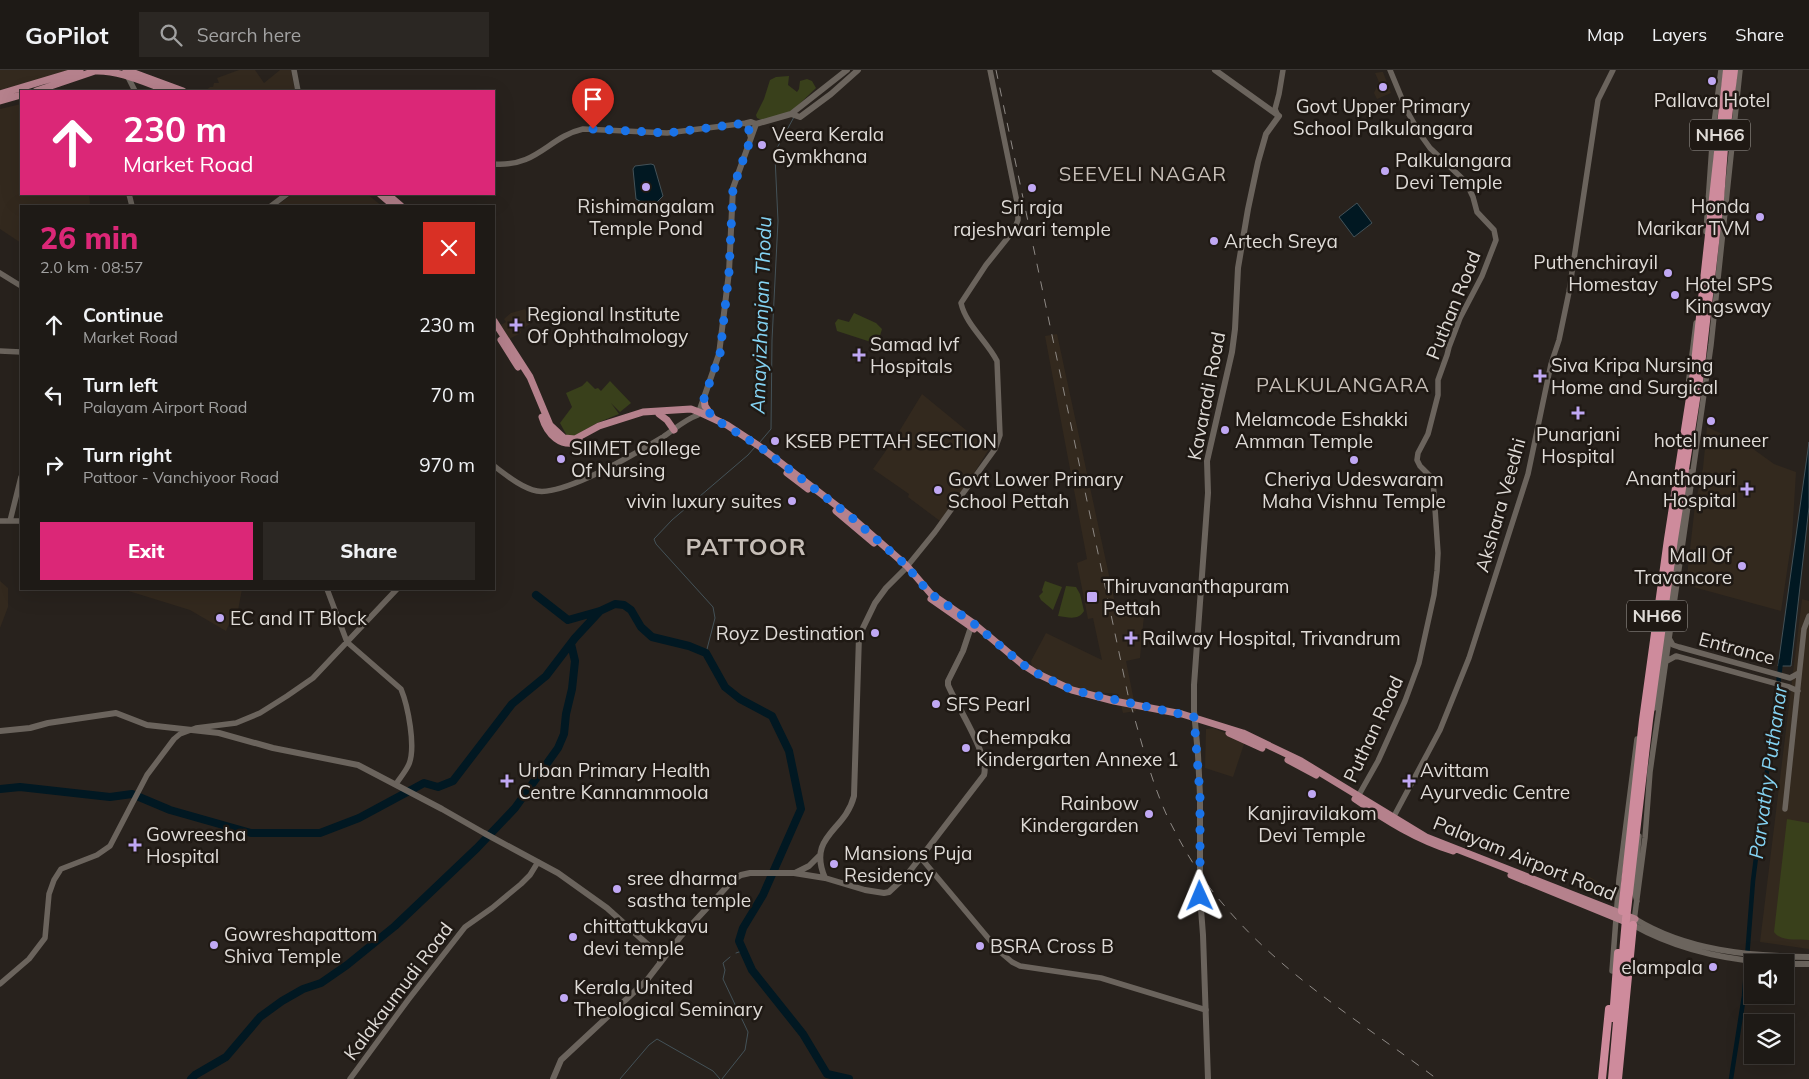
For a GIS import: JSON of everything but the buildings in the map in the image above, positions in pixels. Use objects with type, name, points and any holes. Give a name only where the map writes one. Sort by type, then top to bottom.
[{"type":"highway","name":"NH66","points":[[1703,316],[1727,70]]},
{"type":"highway","name":"NH66","points":[[1612,1079],[1643,720],[1668,539],[1703,316],[1734,70]]},
{"type":"highway","name":"NH66","points":[[1607,1079],[1625,919]]},
{"type":"highway","points":[[1618,1079],[1630,964],[1625,919]]},
{"type":"highway","points":[[1602,1079],[1612,971]]},
{"type":"main road","points":[[0,94],[80,70]]},
{"type":"main road","points":[[39,90],[105,70],[126,72],[180,90]]},
{"type":"main road","points":[[751,138],[747,123],[756,124],[791,114],[847,70]]},
{"type":"main road","points":[[791,114],[800,117],[831,94],[858,70]]},
{"type":"main road","points":[[1215,70],[1278,116]]},
{"type":"main road","points":[[126,72],[167,90]]},
{"type":"main road","points":[[0,101],[20,95]]},
{"type":"main road","name":"Kavaradi Road","points":[[1208,1079],[1200,896],[1198,760],[1194,665],[1208,493],[1207,461],[1232,352],[1238,268],[1248,209],[1266,134],[1278,116]]},
{"type":"main road","points":[[699,413],[720,354],[729,272],[733,188],[756,124]]},
{"type":"main road","points":[[381,195],[393,205]]},
{"type":"main road","points":[[388,195],[400,205]]},
{"type":"main road","points":[[496,332],[530,377],[550,425],[558,434],[566,439],[575,439],[599,426],[643,412],[691,409],[751,442]]},
{"type":"main road","points":[[496,332],[527,380],[548,432],[563,443],[574,444],[617,423],[644,416],[699,413],[713,418],[758,447],[850,516],[931,594],[972,625],[1020,667],[1034,676],[1068,692],[1136,707]]},
{"type":"main road","points":[[704,398],[705,406],[713,418]]},
{"type":"main road","points":[[660,414],[676,427]]},
{"type":"main road","points":[[791,873],[809,866],[818,856],[825,839],[848,811],[854,796],[859,636],[875,603],[886,588],[906,568]]},
{"type":"main road","points":[[552,1079],[561,1060],[647,980],[672,948],[733,880],[745,874],[760,872],[791,873],[825,878],[865,890],[884,893],[889,892],[900,882],[921,858],[984,775],[984,761],[974,736],[948,685],[948,681],[964,651],[972,625]]},
{"type":"main road","name":"Palayam Airport Road","points":[[1136,707],[1195,720]]},
{"type":"main road","name":"Palayam Airport Road","points":[[1136,707],[1243,733],[1301,761],[1397,826],[1432,845],[1462,854],[1625,919]]},
{"type":"main road","points":[[0,731],[30,728],[48,723],[116,713],[147,725],[219,733],[273,748],[358,765],[558,872],[607,908],[654,950],[661,958],[660,962]]},
{"type":"main road","name":"Palayam Airport Road","points":[[1357,798],[1426,836],[1625,919]]},
{"type":"main road","points":[[818,856],[825,878]]},
{"type":"main road","points":[[1625,919],[1651,934],[1728,958],[1744,960]]},
{"type":"main road","points":[[1693,947],[1762,956],[1809,957]]},
{"type":"main road","points":[[654,950],[664,951],[672,948]]},
{"type":"street","points":[[294,70],[298,90]]},
{"type":"street","points":[[906,568],[935,532],[998,443],[1000,434],[997,361],[992,350],[964,313],[961,303],[986,265],[1014,230],[1018,220],[1018,207],[990,70]]},
{"type":"street","points":[[1278,116],[1275,109],[1283,70]]},
{"type":"street","name":"Puthan Road","points":[[1357,798],[1378,761],[1405,701],[1418,663],[1434,595],[1438,553],[1433,479],[1420,466],[1417,460],[1418,453],[1428,434],[1438,395],[1438,380],[1448,355],[1449,347],[1460,318],[1482,276],[1496,240],[1494,230],[1477,212],[1473,197],[1464,179],[1430,148],[1420,134],[1407,112],[1390,70]]},
{"type":"street","name":"Akshara Veedhi","points":[[1393,818],[1440,730],[1469,658],[1528,474],[1551,364],[1559,340],[1569,292],[1598,100],[1613,70]]},
{"type":"street","points":[[1625,919],[1619,879],[1651,635],[1690,372],[1704,257],[1713,131],[1721,70]]},
{"type":"street","points":[[1612,971],[1625,919],[1637,901],[1646,838],[1653,749],[1711,345],[1740,70]]},
{"type":"street","points":[[126,72],[135,90]]},
{"type":"street","points":[[495,164],[514,164],[526,161],[573,131],[583,129],[667,133],[747,123]]},
{"type":"street","points":[[272,205],[287,195]]},
{"type":"street","points":[[0,273],[20,285]]},
{"type":"street","points":[[0,351],[20,352]]},
{"type":"street","points":[[495,467],[511,478],[536,490],[554,490],[610,466],[699,413]]},
{"type":"street","points":[[1637,901],[1634,891],[1644,779],[1680,529],[1694,446],[1698,442]]},
{"type":"street","points":[[10,521],[20,481]]},
{"type":"street","points":[[0,521],[20,521]]},
{"type":"street","points":[[327,590],[347,642],[401,689],[405,700],[410,718],[412,753],[409,763],[396,784]]},
{"type":"street","points":[[0,984],[29,959],[45,938],[49,894],[54,880],[61,869],[97,855],[110,846],[147,775],[174,739],[190,730],[236,722],[260,713],[313,678],[396,590]]},
{"type":"street","points":[[1785,809],[1804,630],[1809,616]]},
{"type":"street","name":"Entrance","points":[[1669,638],[1679,648],[1790,678],[1800,673]]},
{"type":"street","points":[[1665,662],[1676,656],[1789,686],[1798,691]]},
{"type":"street","points":[[921,858],[999,951],[1012,962],[1020,966],[1102,978],[1206,1010]]},
{"type":"street","name":"Kalakaumudi Road","points":[[350,1079],[465,927],[521,884],[530,875],[538,862]]},
{"type":"shaded area","points":[[0,70],[73,70],[0,90]]},
{"type":"shaded area","points":[[239,70],[255,70],[264,83],[280,70],[291,70],[295,90],[206,90],[213,87],[214,83],[219,83],[217,78]]},
{"type":"shaded area","name":"Govt Upper Primary School Palkulangara","points":[[1383,72],[1391,93],[1377,99],[1374,93],[1379,82],[1375,73]]},
{"type":"shaded area","points":[[20,104],[20,195],[89,195],[89,205],[20,205],[20,242],[0,229],[0,109]]},
{"type":"shaded area","points":[[292,195],[368,195],[381,205],[277,205]]},
{"type":"shaded area","name":"Regional Institute Of Ophthalmology","points":[[525,309],[530,319],[528,321],[530,324],[520,330],[521,333],[509,339],[501,325],[506,322],[504,319],[511,313]]},
{"type":"shaded area","points":[[1057,334],[1116,608],[1134,604],[1144,615],[1140,658],[1126,661],[1136,711],[1123,713],[1118,694],[1083,691],[1068,687],[1036,671],[1032,667],[1031,661],[1046,633],[1102,660],[1093,618],[1088,619],[1077,563],[1087,559],[1045,336]]},
{"type":"shaded area","points":[[922,394],[989,449],[966,486],[940,521],[908,497],[909,494],[873,469]]},
{"type":"shaded area","points":[[1707,427],[1749,446],[1774,464],[1796,472],[1792,538],[1781,611],[1686,585],[1695,505],[1703,468]]},
{"type":"shaded area","points":[[0,581],[8,588],[8,607],[0,628]]},
{"type":"shaded area","points":[[125,590],[242,590],[237,616],[233,615],[226,631],[190,610]]},
{"type":"shaded area","points":[[1802,599],[1809,601],[1809,949],[1760,942]]},
{"type":"shaded area","points":[[1213,728],[1245,741],[1233,777],[1205,768],[1206,729]]},
{"type":"shaded area","points":[[1588,876],[1607,887],[1601,899],[1580,890]]},
{"type":"green space","points":[[789,76],[788,85],[797,92],[800,81],[807,79],[812,81],[816,88],[791,112],[762,120],[757,118],[756,115],[770,80],[776,77]]},
{"type":"green space","points":[[854,313],[876,323],[882,329],[879,339],[874,343],[837,331],[835,323],[838,319],[849,322]]},
{"type":"green space","points":[[587,381],[595,389],[598,388],[601,391],[610,381],[631,403],[620,412],[611,403],[619,414],[597,423],[574,436],[567,436],[560,423],[572,407],[566,393],[582,386]]},
{"type":"green space","points":[[1045,581],[1062,587],[1053,610],[1039,596],[1043,592]]},
{"type":"green space","points":[[1066,586],[1076,587],[1080,594],[1084,611],[1079,616],[1072,618],[1058,616]]},
{"type":"green space","points":[[1787,819],[1809,823],[1809,940],[1785,939],[1774,932]]},
{"type":"water","points":[[654,165],[663,196],[653,206],[636,199],[633,169],[635,166]]},
{"type":"water","points":[[1357,203],[1372,223],[1354,237],[1339,217]]},
{"type":"water","points":[[1809,442],[1809,507],[1791,666],[1778,666]]},
{"type":"waterway","name":"Amayizhanjan Thodu","points":[[760,442],[771,429],[772,340],[778,221],[775,157],[777,148],[794,117]]},
{"type":"waterway","name":"Amayizhanjan Thodu","points":[[706,653],[715,618],[713,607],[656,544],[654,539],[672,520],[755,447]]},
{"type":"waterway","points":[[536,595],[568,620],[600,611],[615,604],[624,605],[631,610],[641,627],[652,637],[689,646],[706,653],[725,687],[740,699],[772,716],[789,751],[801,809],[763,895],[743,928],[739,941],[752,970],[803,1034],[827,1074],[849,1079]]},
{"type":"waterway","points":[[0,789],[20,787],[110,797],[132,794],[170,810],[251,833],[320,833],[359,818],[424,783],[438,787],[453,781],[512,704],[546,676],[575,638],[600,611]]},
{"type":"waterway","points":[[191,1079],[226,1057],[260,1017],[303,989],[321,983],[347,965],[395,926],[477,848],[515,808],[558,748],[564,734],[575,661],[571,644]]},
{"type":"waterway","name":"Parvathy Puthanar","points":[[1731,1079],[1744,996],[1753,881],[1781,661]]},
{"type":"waterway","points":[[736,953],[742,951]]},
{"type":"waterway","points":[[722,1079],[745,1050],[748,1032],[723,979],[725,970],[723,963],[730,957]]},
{"type":"waterway","points":[[620,1079],[649,1045],[657,1039],[713,1071],[720,1079]]},
{"type":"railway","points":[[996,70],[1128,695],[1151,773],[1168,818],[1200,874],[1246,930],[1271,954],[1325,998],[1437,1079]]},
{"type":"place","name":"Pallava Hotel","points":[[1712,81]]},
{"type":"place","name":"Govt Upper Primary School Palkulangara","points":[[1383,87]]},
{"type":"place","name":"Veera Kerala Gymkhana","points":[[762,145]]},
{"type":"place","name":"Palkulangara Devi Temple","points":[[1385,171]]},
{"type":"place","name":"Rishimangalam Temple Pond","points":[[646,187]]},
{"type":"place","name":"Sri raja rajeshwari temple","points":[[1032,188]]},
{"type":"place","name":"Honda Marikar TVM","points":[[1760,217]]},
{"type":"place","name":"Artech Sreya","points":[[1214,241]]},
{"type":"place","name":"Puthenchirayil Homestay","points":[[1668,273]]},
{"type":"place","name":"Hotel SPS Kingsway","points":[[1675,295]]},
{"type":"place","name":"Regional Institute Of Ophthalmology","points":[[516,325]]},
{"type":"place","name":"Samad Ivf Hospitals","points":[[859,355]]},
{"type":"place","name":"Siva Kripa Nursing Home and Surgical","points":[[1540,376]]},
{"type":"place","name":"Punarjani Hospital","points":[[1578,413]]},
{"type":"place","name":"hotel muneer","points":[[1711,421]]},
{"type":"place","name":"Melamcode Eshakki Amman Temple","points":[[1225,430]]},
{"type":"place","name":"KSEB PETTAH SECTION","points":[[775,441]]},
{"type":"place","name":"SIIMET College Of Nursing","points":[[561,459]]},
{"type":"place","name":"Cheriya Udeswaram Maha Vishnu Temple","points":[[1354,460]]},
{"type":"place","name":"Ananthapuri Hospital","points":[[1747,489]]},
{"type":"place","name":"Govt Lower Primary School Pettah","points":[[938,490]]},
{"type":"place","name":"vivin luxury suites","points":[[792,501]]},
{"type":"place","name":"Mall Of Travancore","points":[[1742,566]]},
{"type":"place","name":"Thiruvananthapuram Pettah","points":[[1092,597]]},
{"type":"place","name":"EC and IT Block","points":[[220,618]]},
{"type":"place","name":"Royz Destination","points":[[875,633]]},
{"type":"place","name":"Railway Hospital, Trivandrum","points":[[1131,638]]},
{"type":"place","name":"SFS Pearl","points":[[936,704]]},
{"type":"place","name":"Chempaka Kindergarten Annexe 1","points":[[966,748]]},
{"type":"place","name":"Urban Primary Health Centre Kannammoola","points":[[507,781]]},
{"type":"place","name":"Avittam Ayurvedic Centre","points":[[1409,781]]},
{"type":"place","name":"Kanjiravilakom Devi Temple","points":[[1312,794]]},
{"type":"place","name":"Rainbow Kindergarden","points":[[1149,814]]},
{"type":"place","name":"Gowreesha Hospital","points":[[135,845]]},
{"type":"place","name":"Mansions Puja Residency","points":[[834,864]]},
{"type":"place","name":"sree dharma sastha temple","points":[[617,889]]},
{"type":"place","name":"chittattukkavu devi temple","points":[[573,937]]},
{"type":"place","name":"Gowreshapattom Shiva Temple","points":[[214,945]]},
{"type":"place","name":"BSRA Cross B","points":[[980,946]]},
{"type":"place","name":"elampala","points":[[1713,967]]},
{"type":"place","name":"Kerala United Theological Seminary","points":[[564,998]]},
{"type":"district","name":"SEEVELI NAGAR","points":[[1143,174]]},
{"type":"district","name":"PALKULANGARA","points":[[1343,385]]},
{"type":"district","name":"PATTOOR","points":[[746,547]]},
{"type":"route","points":[[593,129],[667,133],[747,123],[751,138],[733,188],[729,272],[720,354],[704,398],[705,406],[709,413],[713,418],[759,446],[850,516],[907,566],[931,594],[973,623],[1022,664],[1036,673],[1062,687],[1086,694],[1194,717],[1200,795],[1200,896]]}]
